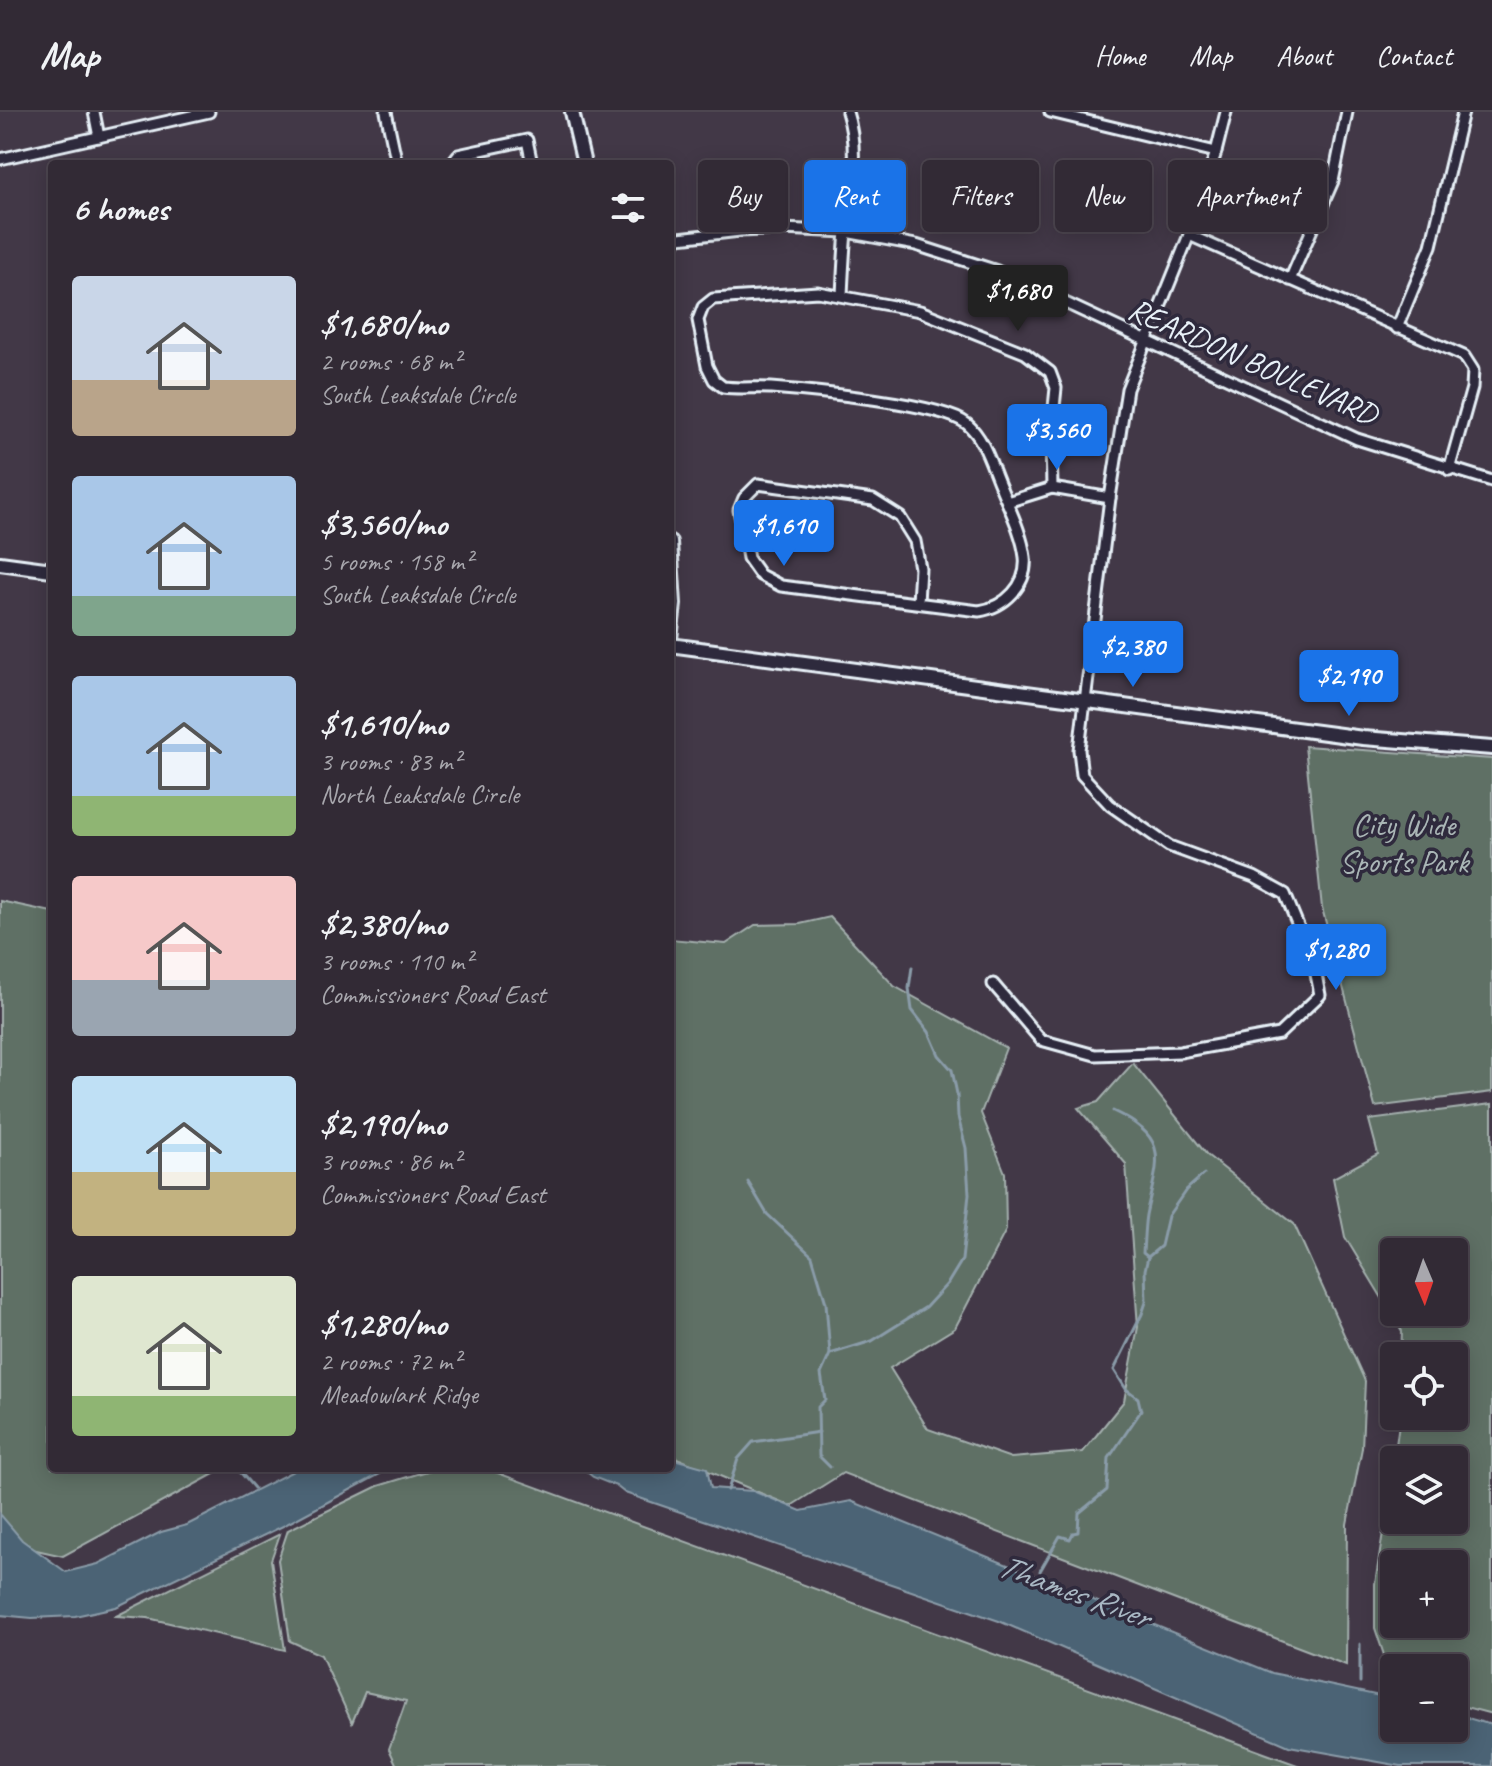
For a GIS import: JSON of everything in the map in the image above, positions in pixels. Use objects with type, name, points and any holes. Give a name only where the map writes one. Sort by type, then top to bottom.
[{"type":"main road","points":[[572,112],[583,160]]},
{"type":"main road","points":[[0,563],[48,569]]},
{"type":"main road","points":[[674,646],[1363,738],[1492,748]]},
{"type":"street","points":[[94,112],[99,137]]},
{"type":"street","points":[[0,159],[209,112]]},
{"type":"street","points":[[386,112],[396,160]]},
{"type":"street","points":[[847,112],[855,160]]},
{"type":"street","points":[[1050,112],[1102,119],[1216,152]]},
{"type":"street","points":[[993,984],[1041,1040],[1095,1055],[1180,1052],[1279,1034],[1320,995],[1314,964],[1285,894],[1254,877],[1169,846],[1110,805],[1082,775],[1079,750],[1110,498],[1127,389],[1189,235],[1226,112]]},
{"type":"street","points":[[1290,280],[1333,181],[1347,112]]},
{"type":"street","points":[[1397,328],[1431,246],[1463,112]]},
{"type":"street","points":[[454,160],[458,155],[527,140],[531,160]]},
{"type":"street","name":"REARDON BOULEVARD","points":[[674,239],[755,230],[804,231]]},
{"type":"street","points":[[842,295],[846,232]]},
{"type":"street","name":"REARDON BOULEVARD","points":[[846,232],[916,245],[997,271],[1357,439],[1492,481]]},
{"type":"street","points":[[1189,235],[1464,356],[1473,370],[1472,388],[1449,470]]},
{"type":"street","points":[[918,602],[920,568],[915,541],[900,517],[873,500],[758,484],[744,498],[739,510],[748,558],[760,575],[781,586],[979,611],[992,609],[1013,595],[1021,582],[1025,560],[1021,537],[1007,502],[982,444],[970,427],[944,412],[800,391],[723,387],[714,380],[707,366],[698,320],[703,307],[713,299],[746,295],[818,292],[842,295],[920,311],[1025,353],[1050,372],[1056,388],[1051,437],[1052,488]]},
{"type":"street","points":[[1007,502],[1052,488],[1110,498]]},
{"type":"green space","name":"City Wide Sports Park","points":[[1305,746],[1492,759],[1492,1092],[1375,1107],[1322,908]]},
{"type":"green space","points":[[0,901],[48,911],[48,1472],[218,1472],[63,1556],[23,1547],[0,1516]]},
{"type":"green space","points":[[830,917],[894,986],[1006,1048],[981,1113],[1005,1173],[1006,1230],[955,1328],[890,1368],[928,1429],[1011,1458],[1083,1452],[1124,1401],[1138,1327],[1126,1164],[1078,1108],[1098,1102],[1133,1063],[1207,1155],[1294,1224],[1365,1381],[1362,1448],[1347,1524],[1346,1665],[843,1473],[791,1506],[674,1457],[674,939],[726,944],[755,925],[800,924]]},
{"type":"green space","points":[[1492,1104],[1492,1714],[1468,1708],[1468,1654],[1384,1654],[1375,1628],[1375,1584],[1380,1552],[1380,1638],[1468,1638],[1468,1550],[1380,1550],[1383,1534],[1468,1534],[1468,1446],[1396,1446],[1398,1430],[1468,1430],[1468,1342],[1402,1342],[1399,1326],[1468,1326],[1468,1238],[1380,1238],[1380,1295],[1345,1237],[1333,1178],[1378,1154],[1369,1120]]},
{"type":"green space","points":[[424,1472],[495,1472],[1300,1766],[397,1766],[389,1749],[406,1701],[365,1692],[352,1723],[321,1655],[290,1641],[278,1560],[288,1530],[378,1486]]},
{"type":"green space","points":[[280,1534],[271,1560],[285,1650],[148,1618],[116,1616]]},
{"type":"water","points":[[674,1459],[707,1468],[711,1488],[753,1491],[801,1511],[851,1501],[1272,1673],[1380,1696],[1380,1742],[1468,1742],[1468,1718],[1492,1725],[1492,1766],[1401,1766],[1289,1746],[999,1621],[625,1493],[587,1472],[674,1472]]},
{"type":"water","points":[[291,1472],[384,1472],[283,1526],[116,1607],[75,1616],[32,1618],[0,1615],[0,1514],[22,1540],[66,1572],[98,1564],[161,1532],[187,1525]]},
{"type":"waterway","points":[[830,1467],[819,1456],[818,1407],[825,1400],[821,1374],[830,1354],[872,1341],[926,1307],[948,1283],[962,1260],[969,1194],[966,1148],[958,1117],[957,1094],[952,1070],[939,1055],[929,1032],[912,1010],[909,988],[912,967]]},
{"type":"waterway","points":[[1113,1111],[1145,1132],[1153,1142],[1156,1154],[1144,1230],[1143,1253],[1148,1257]]},
{"type":"waterway","name":"Thames River","points":[[1040,1571],[1060,1536],[1070,1539],[1073,1533],[1078,1532],[1079,1513],[1107,1490],[1109,1458],[1141,1411],[1138,1398],[1126,1389],[1114,1370],[1146,1302],[1145,1270],[1148,1257],[1161,1246],[1168,1216],[1186,1190],[1204,1174]]},
{"type":"waterway","points":[[748,1182],[767,1214],[812,1256],[826,1303],[830,1354]]},
{"type":"waterway","points":[[728,1490],[738,1459],[753,1442],[819,1432]]},
{"type":"waterway","points":[[239,1472],[254,1488]]},
{"type":"waterway","points":[[1360,1644],[1360,1682]]}]
